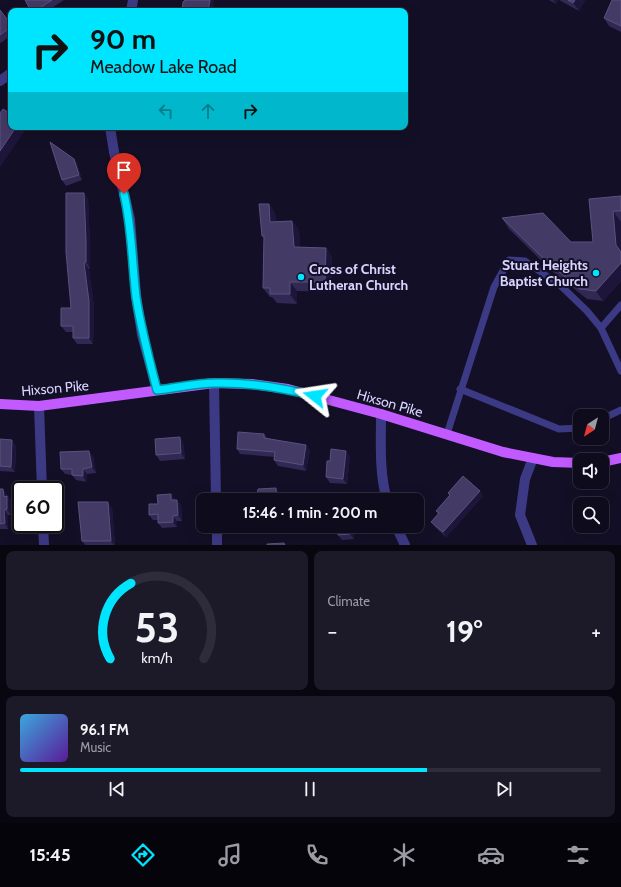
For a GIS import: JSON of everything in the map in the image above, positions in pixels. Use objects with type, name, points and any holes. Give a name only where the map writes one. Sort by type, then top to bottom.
[{"type":"main road","name":"Hixson Pike","points":[[0,404],[39,406],[214,383],[252,384],[288,389],[381,414],[503,452],[553,462],[573,463]]},
{"type":"main road","points":[[609,461],[621,458]]},
{"type":"street","points":[[110,130],[114,152],[130,218],[136,296],[142,335],[157,390]]},
{"type":"street","points":[[214,383],[216,493]]},
{"type":"street","points":[[39,406],[42,481]]},
{"type":"street","points":[[381,414],[381,445],[385,493]]},
{"type":"street","points":[[532,545],[520,515],[525,479],[533,458]]},
{"type":"street","points":[[43,533],[44,545]]},
{"type":"street","points":[[217,533],[218,545]]},
{"type":"street","points":[[399,533],[404,545]]},
{"type":"lane","points":[[447,434],[460,389],[494,286],[509,260],[525,261],[561,286],[587,310],[601,328],[621,371]]},
{"type":"lane","points":[[601,328],[621,305]]},
{"type":"lane","points":[[460,389],[559,428],[573,428]]},
{"type":"lane","points":[[609,416],[621,410]]},
{"type":"building","points":[[25,0],[52,0],[40,8],[29,8]]},
{"type":"building","points":[[185,0],[210,0],[209,8],[182,8],[183,2]]},
{"type":"building","points":[[568,0],[575,0],[573,3]]},
{"type":"building","points":[[612,0],[621,0],[621,26],[604,18]]},
{"type":"building","points":[[0,10],[8,20],[8,29],[0,35]]},
{"type":"building","points":[[3,109],[8,112],[8,130],[14,130],[0,151],[0,113]]},
{"type":"building","points":[[50,142],[74,159],[79,175],[62,180]]},
{"type":"building","points":[[66,193],[84,193],[86,262],[84,263],[89,301],[89,338],[73,338],[73,326],[61,326],[61,308],[71,308],[66,252]]},
{"type":"building","points":[[621,196],[621,211],[613,211],[616,245],[621,252],[621,263],[596,291],[580,289],[546,261],[502,218],[543,213],[571,242],[593,242],[589,199]]},
{"type":"building","points":[[259,204],[269,204],[270,222],[292,221],[294,247],[326,248],[325,282],[290,282],[290,294],[270,294],[270,288],[263,288],[264,236],[262,236]]},
{"type":"building","points":[[238,432],[264,434],[264,438],[306,445],[303,465],[274,460],[275,452],[237,449]]},
{"type":"building","points":[[180,437],[181,453],[156,455],[155,439]]},
{"type":"building","points":[[0,439],[12,440],[11,467],[0,466]]},
{"type":"building","points":[[331,449],[346,451],[343,479],[326,477],[327,461],[330,461]]},
{"type":"building","points":[[89,451],[92,467],[83,469],[83,476],[72,475],[72,469],[61,469],[60,452]]},
{"type":"building","points":[[463,476],[480,491],[443,532],[431,522],[439,513],[436,511],[450,495],[448,493]]},
{"type":"building","points":[[276,488],[276,493],[257,493],[258,489]]},
{"type":"building","points":[[0,489],[3,489],[4,497],[7,496],[7,509],[4,510],[5,523],[0,524]]},
{"type":"building","points":[[171,494],[171,500],[177,500],[178,515],[173,516],[173,522],[158,523],[158,514],[149,515],[149,504],[158,504],[157,495]]},
{"type":"building","points":[[78,502],[108,502],[111,541],[82,541]]},
{"type":"building","points":[[338,533],[350,533],[350,534],[338,535]]},
{"type":"building","points":[[284,543],[285,545],[267,545],[267,544]]},
{"type":"place","name":"Stuart Heights Baptist Church","points":[[596,273]]},
{"type":"place","name":"Cross of Christ Lutheran Church","points":[[301,277]]},
{"type":"route","points":[[124,194],[130,218],[136,296],[142,335],[157,390],[214,383],[252,384],[288,389],[315,396]]}]
